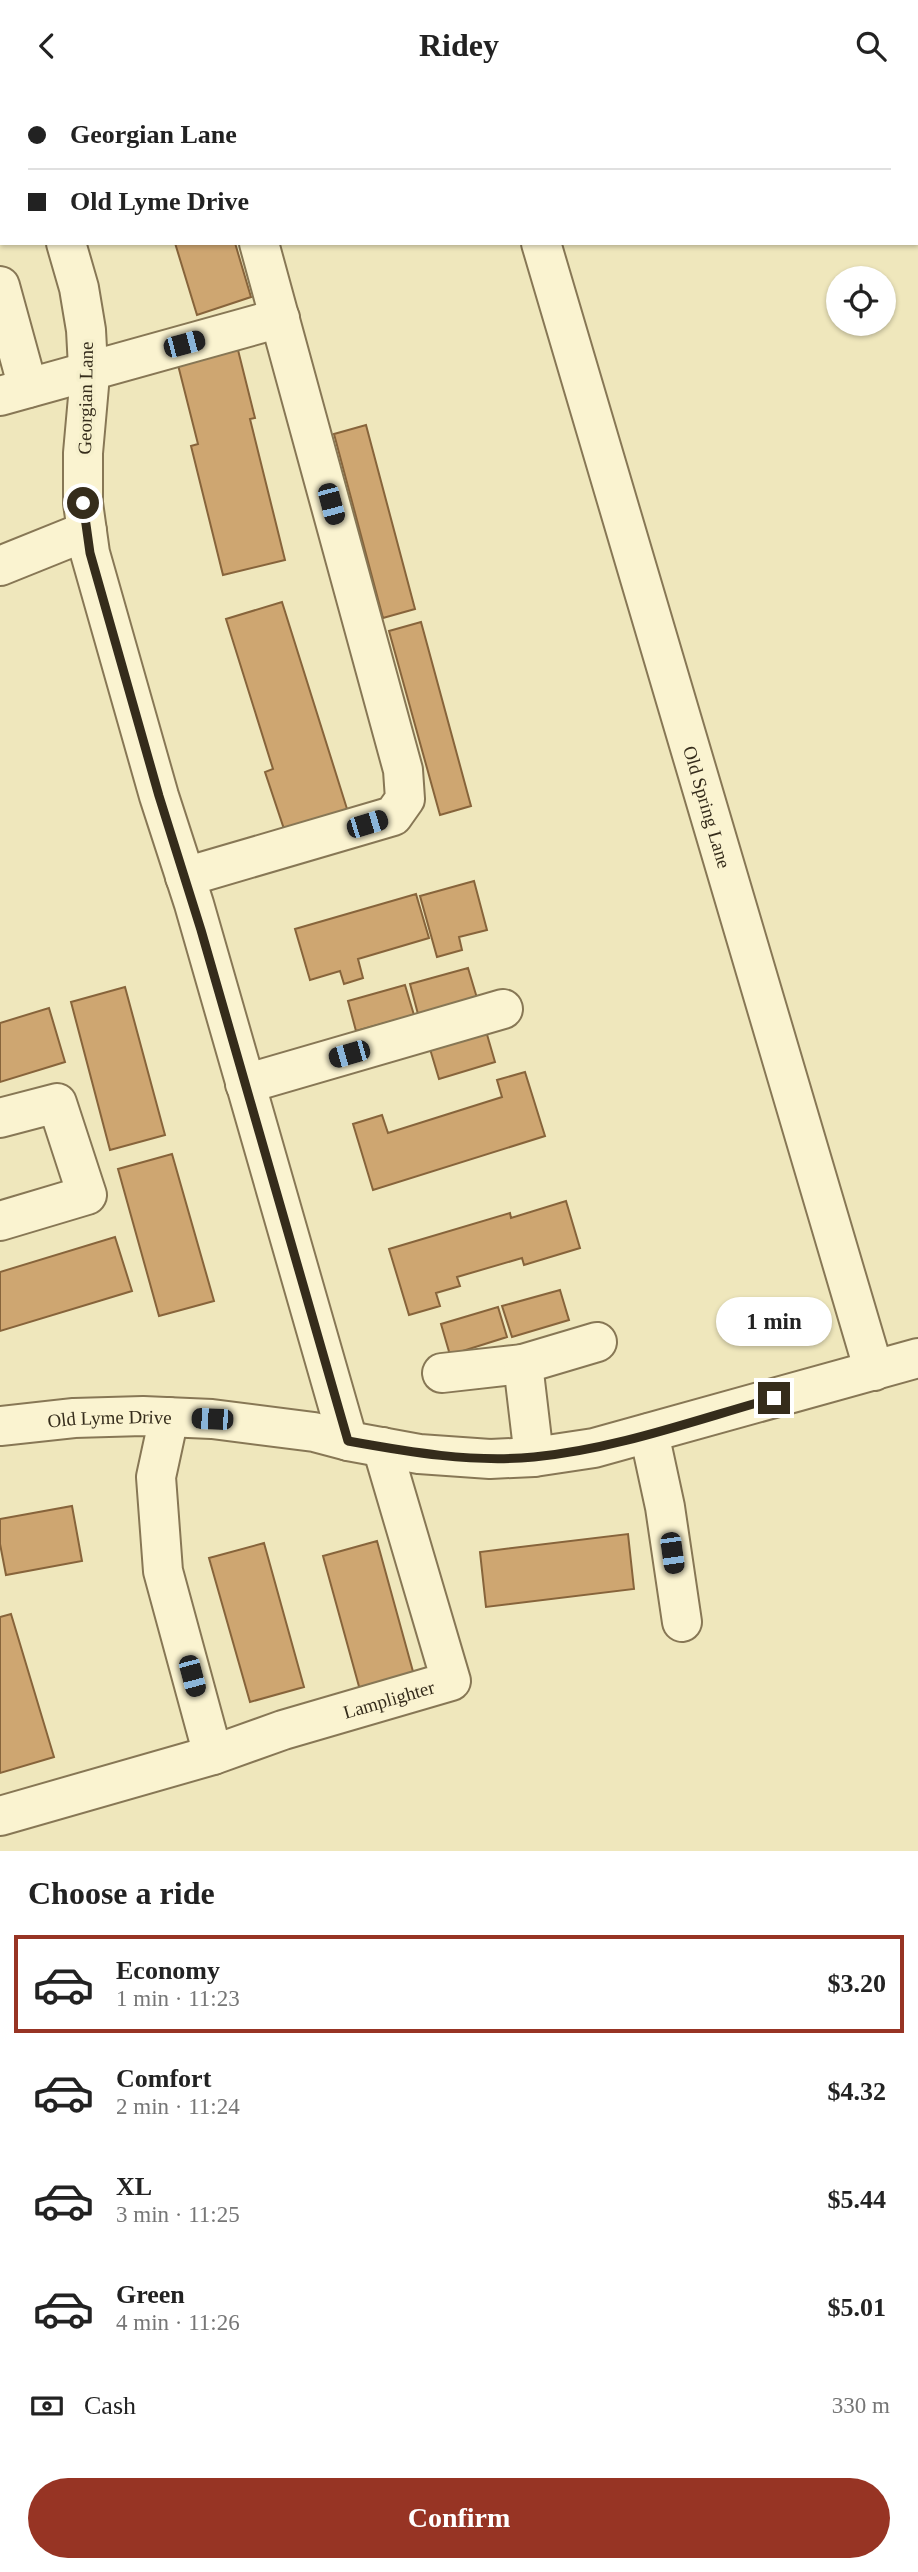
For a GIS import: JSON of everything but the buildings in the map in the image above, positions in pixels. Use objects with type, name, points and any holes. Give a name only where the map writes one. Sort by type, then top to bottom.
[{"type":"street","name":"Georgian Lane","points":[[67,245],[79,288],[86,330],[89,386],[83,453],[83,503],[90,553],[245,1084],[365,1444]]},
{"type":"street","points":[[185,877],[393,816],[405,799],[403,770],[260,245]]},
{"type":"street","name":"Old Spring Lane","points":[[542,245],[874,1371]]},
{"type":"street","points":[[0,286],[14,392],[280,318]]},
{"type":"street","points":[[0,566],[87,531]]},
{"type":"street","points":[[245,1084],[503,1009]]},
{"type":"street","points":[[0,1118],[57,1103],[87,1195],[0,1221]]},
{"type":"street","points":[[442,1373],[523,1364],[597,1342]]},
{"type":"street","name":"Old Lyme Drive","points":[[2,1417],[212,1419],[280,1427],[419,1454],[490,1459],[534,1457],[594,1448],[918,1358]]},
{"type":"street","points":[[523,1364],[534,1457]]},
{"type":"street","points":[[169,1417],[156,1476],[163,1571],[213,1755]]},
{"type":"street","points":[[649,1433],[665,1507],[682,1622]]},
{"type":"street","name":"Lamplighter","points":[[0,1816],[213,1755],[283,1730],[451,1681],[365,1444]]},
{"type":"route","points":[[83,503],[90,553],[348,1441],[419,1454],[490,1459],[534,1457],[594,1448],[774,1398]]}]
